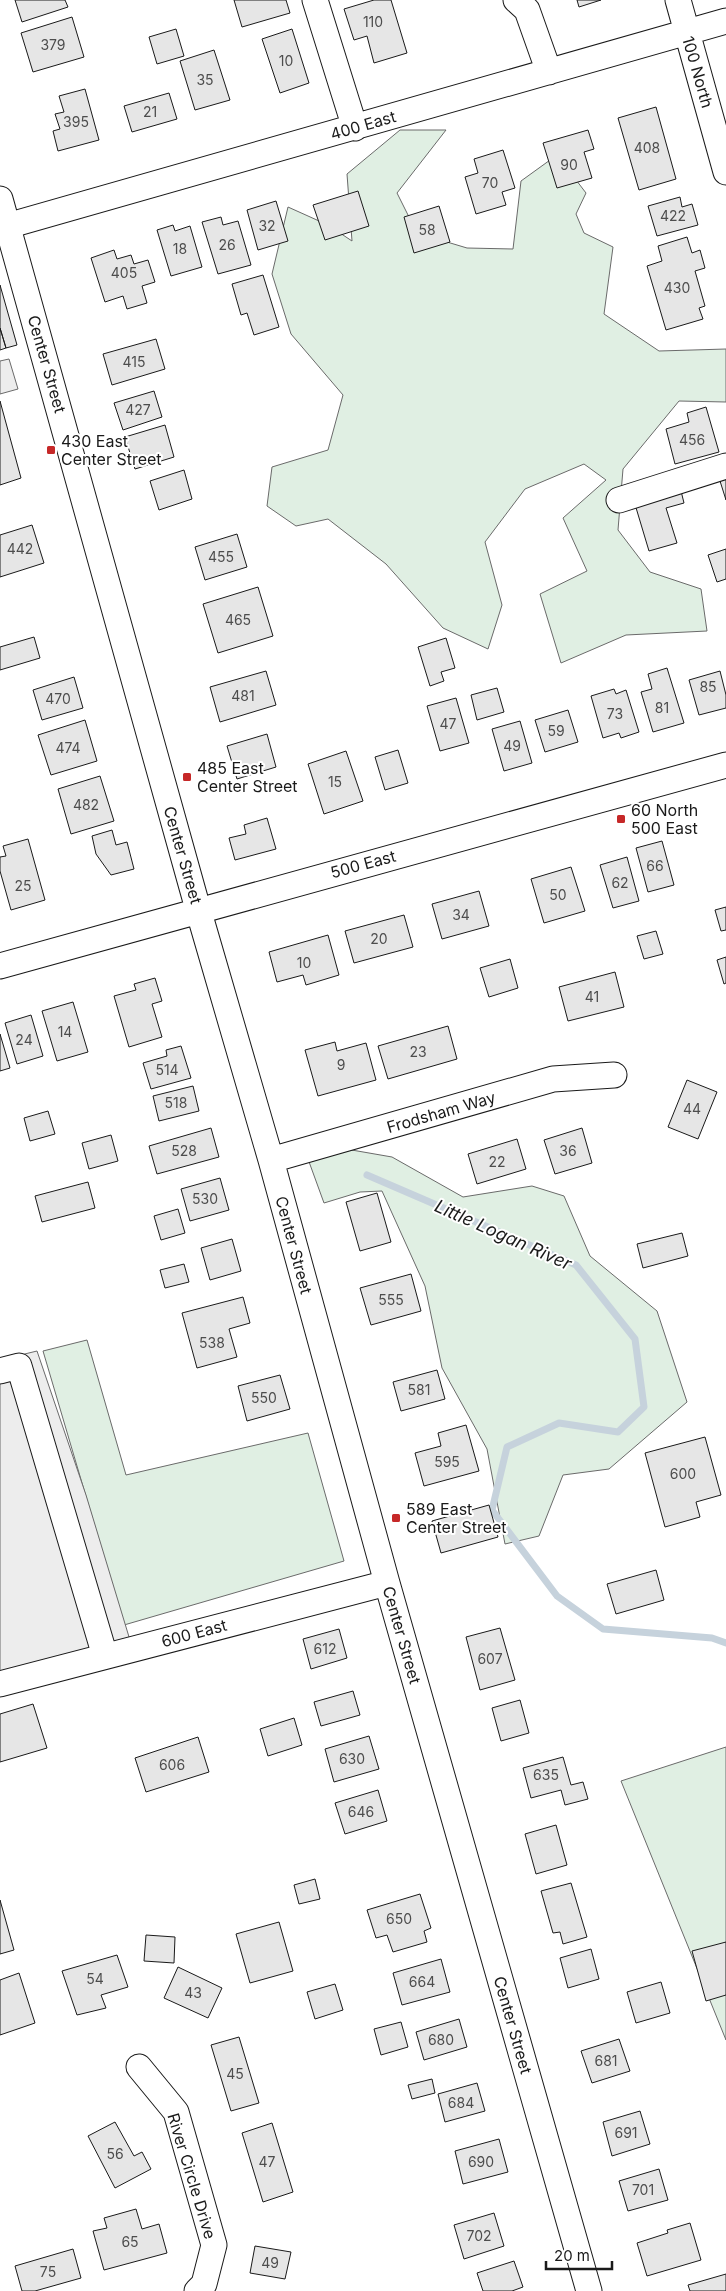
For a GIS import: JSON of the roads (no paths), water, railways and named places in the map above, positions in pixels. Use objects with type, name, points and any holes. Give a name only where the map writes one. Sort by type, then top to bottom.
[{"type":"street","points":[[315,0],[355,128]]},
{"type":"street","points":[[516,0],[527,10],[549,72]]},
{"type":"street","name":"100 North","points":[[678,0],[726,172]]},
{"type":"street","name":"400 East","points":[[4,227],[726,21]]},
{"type":"street","name":"Center Street","points":[[0,199],[4,227],[271,1160],[387,1582],[589,2291]]},
{"type":"street","points":[[619,500],[726,466]]},
{"type":"street","name":"500 East","points":[[0,966],[198,909],[726,764]]},
{"type":"street","name":"Frodsham Way","points":[[271,1160],[552,1079],[614,1075]]},
{"type":"street","points":[[0,1371],[19,1366],[105,1656]]},
{"type":"street","name":"600 East","points":[[0,1684],[387,1582]]},
{"type":"street","name":"River Circle Drive","points":[[140,2067],[176,2112],[214,2245],[204,2284],[196,2291]]},
{"type":"waterway","name":"Little Logan River","points":[[367,1175],[576,1265],[635,1339],[644,1407],[618,1432],[559,1423],[507,1447],[492,1510],[557,1596],[603,1629],[712,1638],[726,1643]]},
{"type":"place","name":"430 East Center Street","points":[[51,450]]},
{"type":"place","name":"485 East Center Street","points":[[187,777]]},
{"type":"place","name":"60 North 500 East","points":[[621,819]]},
{"type":"place","name":"589 East Center Street","points":[[396,1518]]}]
